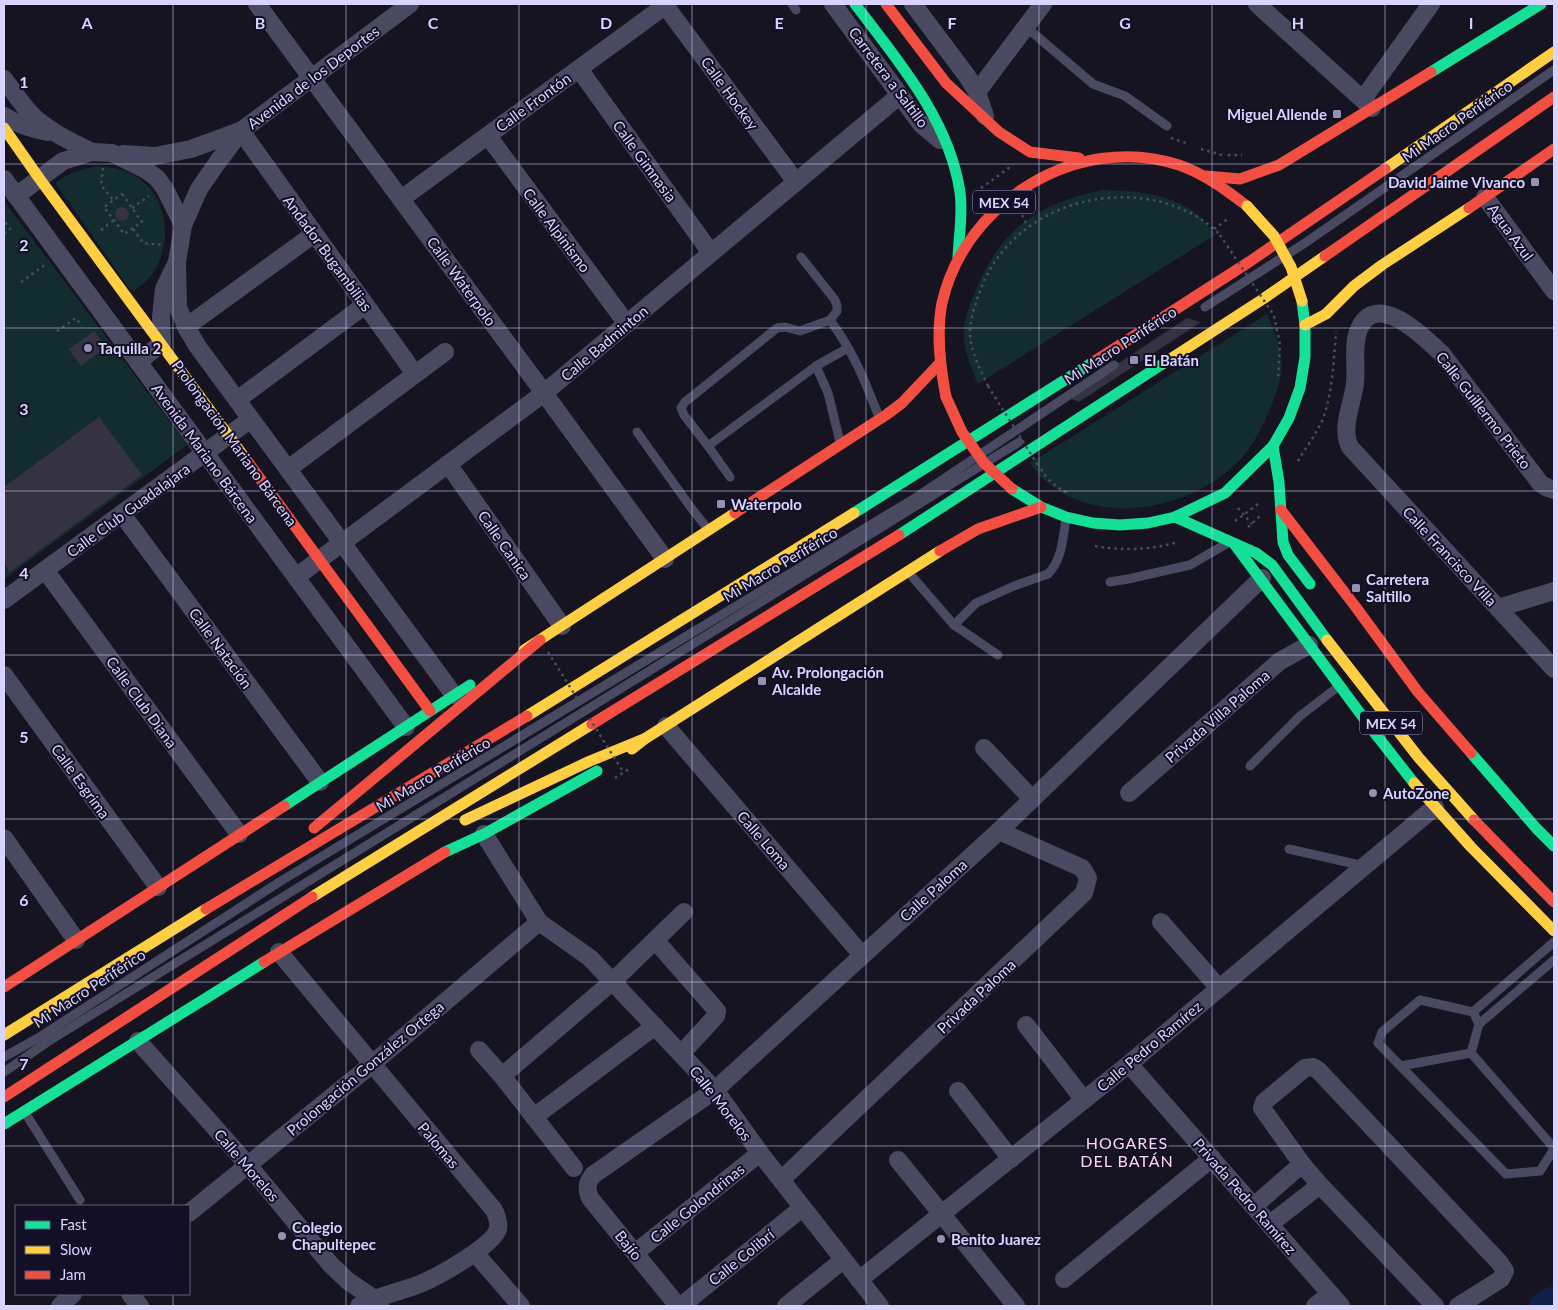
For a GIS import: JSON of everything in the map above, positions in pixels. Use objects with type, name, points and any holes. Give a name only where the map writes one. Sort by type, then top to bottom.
[{"type":"main road","name":"Carretera a Saltillo","points":[[855,4],[928,103],[948,147],[958,179],[961,203],[958,259]]},
{"type":"main road","name":"MEX 54","points":[[886,4],[946,83],[999,132],[1030,152],[1090,160]]},
{"type":"main road","points":[[1206,176],[1240,179],[1279,166],[1368,103],[1542,4]]},
{"type":"main road","points":[[4,1035],[250,881],[464,754],[996,425],[1249,262],[1554,52]]},
{"type":"main road","points":[[4,1097],[324,889],[942,508],[1264,298],[1554,97]]},
{"type":"main road","name":"Prolongación Mariano Bárcena","points":[[4,128],[430,711]]},
{"type":"main road","points":[[1305,325],[1326,314],[1354,286],[1382,265],[1554,149]]},
{"type":"main road","name":"MEX 54","points":[[1129,157],[1169,162],[1206,176],[1247,206],[1274,236],[1291,267],[1302,301],[1305,325],[1305,357],[1300,388],[1289,418],[1273,446],[1226,493],[1174,517],[1148,523],[1120,525],[1093,523],[1066,517],[1041,507],[1012,489],[984,463],[962,432],[946,397],[939,364],[938,328],[945,293],[958,259],[981,223],[1012,194],[1049,172],[1090,160],[1129,157]]},
{"type":"main road","points":[[4,987],[841,445],[902,403],[939,364]]},
{"type":"main road","points":[[1273,446],[1282,510],[1283,542],[1288,555],[1317,593]]},
{"type":"main road","points":[[4,1124],[279,952],[448,850],[484,834],[624,755],[646,738],[978,530],[1041,507]]},
{"type":"main road","points":[[1282,510],[1418,692],[1536,828],[1554,846]]},
{"type":"main road","name":"MEX 54","points":[[1174,517],[1256,553],[1272,565],[1395,728],[1441,784],[1554,902]]},
{"type":"main road","points":[[1232,542],[1262,578],[1309,645],[1394,759],[1435,807],[1499,876],[1554,931]]},
{"type":"main road","points":[[250,881],[540,640]]},
{"type":"main road","points":[[450,827],[582,765],[646,738]]},
{"type":"main road","points":[[324,889],[433,836]]},
{"type":"street","name":"Calle Waterpolo","points":[[257,4],[665,559]]},
{"type":"street","name":"Avenida de los Deportes","points":[[162,343],[161,317],[164,289],[177,262],[183,225],[199,189],[216,162],[241,131],[410,4]]},
{"type":"street","name":"Carretera a Saltillo","points":[[833,4],[921,124],[948,147]]},
{"type":"street","points":[[913,4],[977,92],[987,122]]},
{"type":"street","points":[[977,92],[1043,4]]},
{"type":"street","points":[[1257,4],[1368,103],[1431,4]]},
{"type":"street","name":"Calle Frontón","points":[[401,199],[665,5]]},
{"type":"street","name":"Calle Hockey","points":[[665,5],[796,182]]},
{"type":"street","name":"Calle Gimnasia","points":[[579,69],[711,253]]},
{"type":"street","points":[[4,78],[25,108],[36,119],[55,133],[92,152]]},
{"type":"street","name":"Calle Badminton","points":[[296,577],[544,393],[900,95]]},
{"type":"street","points":[[4,116],[14,122],[35,129],[55,133]]},
{"type":"street","name":"Avenida de los Deportes","points":[[107,161],[155,156],[191,149],[241,131]]},
{"type":"street","name":"Andador Bugambilias","points":[[241,131],[415,374]]},
{"type":"street","name":"Calle Alpinismo","points":[[488,136],[627,324]]},
{"type":"street","name":"Avenida de los Deportes","points":[[16,196],[64,161],[92,152],[107,161],[146,170],[157,178],[166,189],[183,225]]},
{"type":"street","name":"Avenida Mariano Bárcena","points":[[4,179],[406,727]]},
{"type":"street","name":"Agua Azul","points":[[1485,197],[1554,291]]},
{"type":"street","points":[[186,327],[314,234]]},
{"type":"street","name":"Prolongación Mariano Bárcena","points":[[177,262],[178,308],[186,327],[198,347],[454,695]]},
{"type":"street","points":[[237,400],[365,305]]},
{"type":"street","name":"Calle Guillermo Prieto","points":[[1347,441],[1346,428],[1354,392],[1358,331],[1370,316],[1374,314],[1389,314],[1427,340],[1442,354],[1540,482],[1553,490]]},
{"type":"street","points":[[138,362],[162,343]]},
{"type":"street","points":[[288,469],[444,352]]},
{"type":"street","name":"Calle Club Guadalajara","points":[[4,600],[251,419]]},
{"type":"street","name":"Calle Francisco Villa","points":[[1347,441],[1354,452],[1554,670]]},
{"type":"street","name":"Calle Canica","points":[[448,464],[562,626]]},
{"type":"street","name":"Calle Natación","points":[[122,514],[320,782]]},
{"type":"street","name":"Calle Club Diana","points":[[45,570],[239,834]]},
{"type":"street","name":"Calle Paloma","points":[[588,1181],[599,1169],[715,1090],[999,831],[1262,578]]},
{"type":"street","points":[[1498,608],[1554,591]]},
{"type":"street","name":"Privada Villa Paloma","points":[[1129,794],[1280,661],[1309,645]]},
{"type":"street","name":"Calle Esgrima","points":[[4,675],[158,887]]},
{"type":"street","name":"Calle Loma","points":[[666,726],[862,954]]},
{"type":"street","points":[[984,748],[1032,799]]},
{"type":"street","name":"Calle Pedro Ramírez","points":[[859,1280],[1129,1064],[1435,807]]},
{"type":"street","name":"Privada Paloma","points":[[781,1180],[1084,893],[1088,878],[1082,868],[999,831]]},
{"type":"street","points":[[484,834],[540,922]]},
{"type":"street","points":[[4,838],[76,940]]},
{"type":"street","points":[[502,1076],[613,980],[684,912]]},
{"type":"street","name":"Calle Morelos","points":[[540,922],[590,958],[613,980],[715,1090],[802,1208],[880,1306]]},
{"type":"street","name":"Prolongación González Ortega","points":[[190,1212],[540,922]]},
{"type":"street","points":[[1161,922],[1219,988]]},
{"type":"street","points":[[655,940],[717,1011],[716,1016],[681,1054]]},
{"type":"street","points":[[279,952],[371,1064]]},
{"type":"street","points":[[1026,1025],[1084,1100]]},
{"type":"street","points":[[534,1118],[655,1026]]},
{"type":"street","name":"Calle Morelos","points":[[138,1041],[248,1165],[331,1265],[371,1304]]},
{"type":"street","points":[[478,1050],[502,1076],[574,1168]]},
{"type":"street","name":"Palomas","points":[[371,1064],[494,1210],[498,1220],[498,1229],[493,1237],[475,1253]]},
{"type":"street","name":"Privada Pedro Ramírez","points":[[1129,1064],[1336,1300]]},
{"type":"street","points":[[1435,1306],[1320,1185],[1302,1164],[1262,1108],[1264,1102],[1305,1068],[1313,1066],[1318,1070],[1499,1262],[1505,1271],[1502,1279],[1458,1306]]},
{"type":"street","points":[[958,1091],[1011,1159]]},
{"type":"street","name":"Calle Golondrinas","points":[[635,1253],[760,1152]]},
{"type":"street","points":[[1064,1279],[1212,1158]]},
{"type":"street","points":[[898,1160],[1016,1306]]},
{"type":"street","points":[[1254,1206],[1302,1164]]},
{"type":"street","name":"Bajío","points":[[588,1181],[587,1191],[590,1198],[679,1306]]},
{"type":"street","points":[[1270,1224],[1320,1185]]},
{"type":"street","name":"Calle Colibrí","points":[[679,1306],[802,1208]]},
{"type":"street","points":[[371,1304],[421,1284],[475,1253],[521,1306]]},
{"type":"street","points":[[786,1306],[843,1260]]},
{"type":"street","points":[[60,1306],[73,1295]]},
{"type":"street","points":[[131,1295],[140,1306]]},
{"type":"street","points":[[1315,1306],[1336,1300]]},
{"type":"lane","points":[[1026,27],[1093,84],[1125,96],[1167,126]]},
{"type":"lane","name":"Mi Macro Periférico","points":[[1194,313],[1305,243],[1554,70]]},
{"type":"lane","name":"Mi Macro Periférico","points":[[1285,272],[1342,235],[1554,86]]},
{"type":"lane","points":[[730,477],[682,412],[681,408],[685,402],[777,328],[800,331],[830,320],[837,311],[835,300],[800,257]]},
{"type":"lane","points":[[830,320],[858,363],[880,419]]},
{"type":"lane","points":[[708,446],[816,366],[848,348]]},
{"type":"lane","name":"Mi Macro Periférico","points":[[4,1058],[281,881],[915,498],[1121,361]]},
{"type":"lane","points":[[816,366],[828,393],[841,445]]},
{"type":"lane","points":[[637,432],[692,510],[709,530]]},
{"type":"lane","name":"Mi Macro Periférico","points":[[4,1072],[49,1041],[554,731],[1028,436]]},
{"type":"lane","points":[[954,625],[976,603],[1014,586],[1048,574],[1052,570],[1061,550],[1066,517]]},
{"type":"lane","points":[[1110,582],[1128,580],[1190,565],[1232,542]]},
{"type":"lane","points":[[908,573],[954,625],[998,655]]},
{"type":"lane","points":[[1250,766],[1300,716],[1339,686]]},
{"type":"lane","points":[[1289,849],[1365,866]]},
{"type":"lane","points":[[1473,1012],[1554,942]]},
{"type":"lane","points":[[1471,1053],[1479,1024],[1554,960]]},
{"type":"lane","points":[[1471,1053],[1554,1149],[1540,1171],[1506,1174],[1378,1043],[1382,1032],[1420,1000],[1473,1012]]},
{"type":"lane","points":[[1473,1012],[1479,1024]]},
{"type":"lane","points":[[1401,1066],[1471,1053]]},
{"type":"lane","points":[[24,1112],[80,1200]]},
{"type":"path","points":[[1164,138],[1172,138],[1203,150],[1224,155],[1247,155]]},
{"type":"path","points":[[961,203],[1030,152]]},
{"type":"path","points":[[107,161],[101,185],[113,200]]},
{"type":"path","points":[[122,194],[142,222],[124,234],[104,206],[113,200],[122,194]]},
{"type":"path","points":[[132,208],[152,194]]},
{"type":"path","points":[[1073,496],[1058,488],[1046,477],[1039,467],[988,386],[973,354],[970,334],[974,309],[984,282],[1000,254],[1028,227],[1065,206],[1098,198],[1129,197],[1163,202],[1188,211],[1214,229],[1273,314],[1280,345],[1278,385]]},
{"type":"path","points":[[100,231],[114,220]]},
{"type":"path","points":[[4,234],[10,229],[6,222]]},
{"type":"path","points":[[132,228],[143,243],[162,245]]},
{"type":"path","points":[[21,282],[59,255]]},
{"type":"path","points":[[57,331],[76,318],[82,326]]},
{"type":"path","points":[[1297,462],[1321,424],[1329,394],[1336,332],[1339,325]]},
{"type":"path","points":[[1232,542],[1280,497]]},
{"type":"path","points":[[1210,533],[1226,527],[1262,500]]},
{"type":"path","points":[[1091,545],[1115,550],[1144,549],[1180,542]]},
{"type":"path","points":[[548,652],[622,770]]},
{"type":"path","points":[[608,782],[630,768]]},
{"type":"green space","points":[[97,166],[128,172],[141,180],[151,190],[163,215],[165,229],[164,244],[160,258],[150,277],[132,292],[55,183],[75,172]]},
{"type":"green space","points":[[1102,190],[1129,191],[1166,198],[1190,209],[1201,217],[1215,235],[978,384],[966,351],[964,328],[966,316],[975,292],[996,251],[1009,236],[1040,212],[1058,203]]},
{"type":"green space","points":[[4,201],[187,445],[4,579]]},
{"type":"green space","points":[[1267,314],[1276,335],[1280,352],[1282,364],[1279,384],[1267,416],[1253,443],[1244,456],[1219,478],[1196,491],[1171,501],[1145,507],[1118,508],[1092,505],[1067,496],[1045,481],[1030,463]]},
{"type":"building","points":[[119,207],[125,207],[129,214],[125,221],[119,221],[115,217],[115,211]]},
{"type":"building","name":"El Batán","points":[[1187,318],[1201,322],[1079,402],[1067,397]]},
{"type":"building","name":"Taquilla 2","points":[[94,331],[106,347],[81,366],[69,349]]},
{"type":"building","points":[[99,417],[142,475],[10,572],[4,563],[4,487]]},
{"type":"waterway","points":[[1543,1306],[1554,1300]]},
{"type":"traffic: fast","points":[[855,4],[920,92],[945,140],[954,165],[961,200],[958,257]]},
{"type":"traffic: fast","points":[[1431,72],[1541,4]]},
{"type":"traffic: fast","points":[[1012,489],[1041,507],[1066,517],[1093,523],[1120,525],[1148,523],[1175,517],[1225,493],[1273,446],[1289,418],[1300,388],[1305,357],[1305,325],[1302,302]]},
{"type":"traffic: fast","points":[[854,513],[1095,361]]},
{"type":"traffic: fast","points":[[899,535],[1164,363]]},
{"type":"traffic: fast","points":[[1273,446],[1279,482],[1283,542],[1288,555],[1310,584]]},
{"type":"traffic: fast","points":[[1175,517],[1256,553],[1272,565],[1327,640]]},
{"type":"traffic: fast","points":[[1235,545],[1414,783]]},
{"type":"traffic: fast","points":[[284,806],[470,685]]},
{"type":"traffic: fast","points":[[1471,753],[1554,846]]},
{"type":"traffic: fast","points":[[445,852],[484,834],[597,771]]},
{"type":"traffic: fast","points":[[4,1124],[264,962]]},
{"type":"traffic: slow","points":[[1385,169],[1554,52]]},
{"type":"traffic: slow","points":[[4,128],[245,458]]},
{"type":"traffic: slow","points":[[1247,206],[1274,236],[1291,267],[1302,301]]},
{"type":"traffic: slow","points":[[1305,325],[1326,314],[1354,286],[1382,265],[1469,208]]},
{"type":"traffic: slow","points":[[1164,363],[1325,256]]},
{"type":"traffic: slow","points":[[524,650],[735,513]]},
{"type":"traffic: slow","points":[[527,716],[854,513]]},
{"type":"traffic: slow","points":[[632,749],[646,738],[940,551]]},
{"type":"traffic: slow","points":[[1327,640],[1419,758],[1474,820]]},
{"type":"traffic: slow","points":[[312,897],[592,724]]},
{"type":"traffic: slow","points":[[465,820],[590,761],[646,738]]},
{"type":"traffic: slow","points":[[1414,783],[1471,847],[1554,931]]},
{"type":"traffic: slow","points":[[4,1035],[206,909]]},
{"type":"traffic: jam","points":[[886,4],[946,83],[999,132],[1030,152],[1079,158]]},
{"type":"traffic: jam","points":[[1206,176],[1240,179],[1279,165],[1431,72]]},
{"type":"traffic: jam","points":[[1325,256],[1554,97]]},
{"type":"traffic: jam","points":[[1469,208],[1554,149]]},
{"type":"traffic: jam","points":[[946,397],[941,362],[939,326],[942,303],[955,266],[975,234],[1001,206],[1032,183],[1066,167],[1103,158],[1141,157],[1179,165],[1198,173],[1247,206]]},
{"type":"traffic: jam","points":[[1095,361],[1249,262],[1385,169]]},
{"type":"traffic: jam","points":[[735,513],[886,415],[902,403],[939,364]]},
{"type":"traffic: jam","points":[[946,397],[962,432],[984,463],[1012,489]]},
{"type":"traffic: jam","points":[[245,458],[430,711]]},
{"type":"traffic: jam","points":[[940,551],[978,529],[1041,507]]},
{"type":"traffic: jam","points":[[1281,510],[1418,692],[1471,753]]},
{"type":"traffic: jam","points":[[592,724],[899,535]]},
{"type":"traffic: jam","points":[[314,828],[540,640]]},
{"type":"traffic: jam","points":[[206,909],[527,716]]},
{"type":"traffic: jam","points":[[4,987],[284,806]]},
{"type":"traffic: jam","points":[[1474,820],[1554,902]]},
{"type":"traffic: jam","points":[[264,962],[445,852]]},
{"type":"traffic: jam","points":[[4,1097],[312,897]]},
{"type":"place","name":"Miguel Allende","points":[[1337,114]]},
{"type":"place","name":"David Jaime Vivanco","points":[[1535,182]]},
{"type":"place","name":"Taquilla 2","points":[[88,348]]},
{"type":"place","name":"El Batán","points":[[1134,360]]},
{"type":"place","name":"Waterpolo","points":[[721,504]]},
{"type":"place","name":"Carretera Saltillo","points":[[1356,588]]},
{"type":"place","name":"Av. Prolongación Alcalde","points":[[762,681]]},
{"type":"place","name":"AutoZone","points":[[1373,793]]},
{"type":"place","name":"Colegio Chapultepec","points":[[282,1236]]},
{"type":"place","name":"Benito Juarez","points":[[941,1239]]},
{"type":"district","name":"HOGARES DEL BATÁN","points":[[1127,1151]]}]
